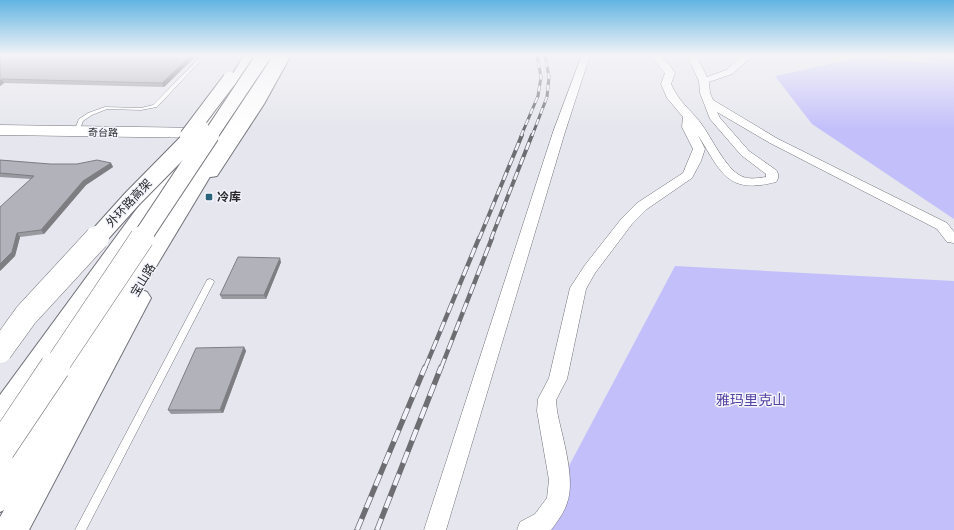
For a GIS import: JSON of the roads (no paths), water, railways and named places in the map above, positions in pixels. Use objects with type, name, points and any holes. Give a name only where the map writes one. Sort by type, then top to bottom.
[{"type":"main road","name":"外环路高架","points":[[0,334],[118,206],[190,132],[231,80]]},
{"type":"main road","name":"宝山路","points":[[0,467],[22,440],[158,221],[236,80]]},
{"type":"main road","name":"外环路高架","points":[[0,351],[26,315],[132,199],[203,128],[237,80]]},
{"type":"main road","points":[[0,449],[247,80]]},
{"type":"main road","points":[[0,496],[261,80]]},
{"type":"main road","name":"宝山路","points":[[0,504],[50,435],[177,224],[256,104],[270,80]]},
{"type":"main road","points":[[0,418],[164,185],[206,133]]},
{"type":"main road","points":[[11,530],[120,334],[177,224]]},
{"type":"street","points":[[435,530],[556,139],[577,80]]},
{"type":"street","points":[[668,80],[666,84],[672,98],[689,115],[732,177],[744,182],[760,182],[772,179],[772,173],[745,153],[715,119],[705,93],[704,81],[708,80]]},
{"type":"street","points":[[708,102],[774,141],[942,226],[952,239]]},
{"type":"street","points":[[528,530],[543,522],[557,502],[560,480],[547,411],[547,399],[558,378],[578,288],[590,269],[627,221],[642,206],[688,174],[699,149],[688,127],[689,115]]},
{"type":"street","name":"奇台路","points":[[0,130],[206,133]]},
{"type":"street","points":[[855,182],[861,194],[906,216]]},
{"type":"lane","points":[[77,131],[81,120],[90,114],[107,108],[141,109],[155,106],[180,80]]},
{"type":"lane","points":[[80,530],[210,282]]},
{"type":"railway","points":[[521,136],[538,96],[541,80]]},
{"type":"railway","points":[[532,136],[547,97],[549,80]]},
{"type":"railway","points":[[479,239],[522,135]]},
{"type":"railway","points":[[491,239],[532,135]]},
{"type":"railway","points":[[425,368],[479,238]]},
{"type":"railway","points":[[441,368],[492,238]]},
{"type":"railway","points":[[357,530],[425,367]]},
{"type":"railway","points":[[377,530],[441,367]]},
{"type":"place","name":"冷库","points":[[209,197]]},
{"type":"park label","name":"雅玛里克山","points":[[751,400]]}]
